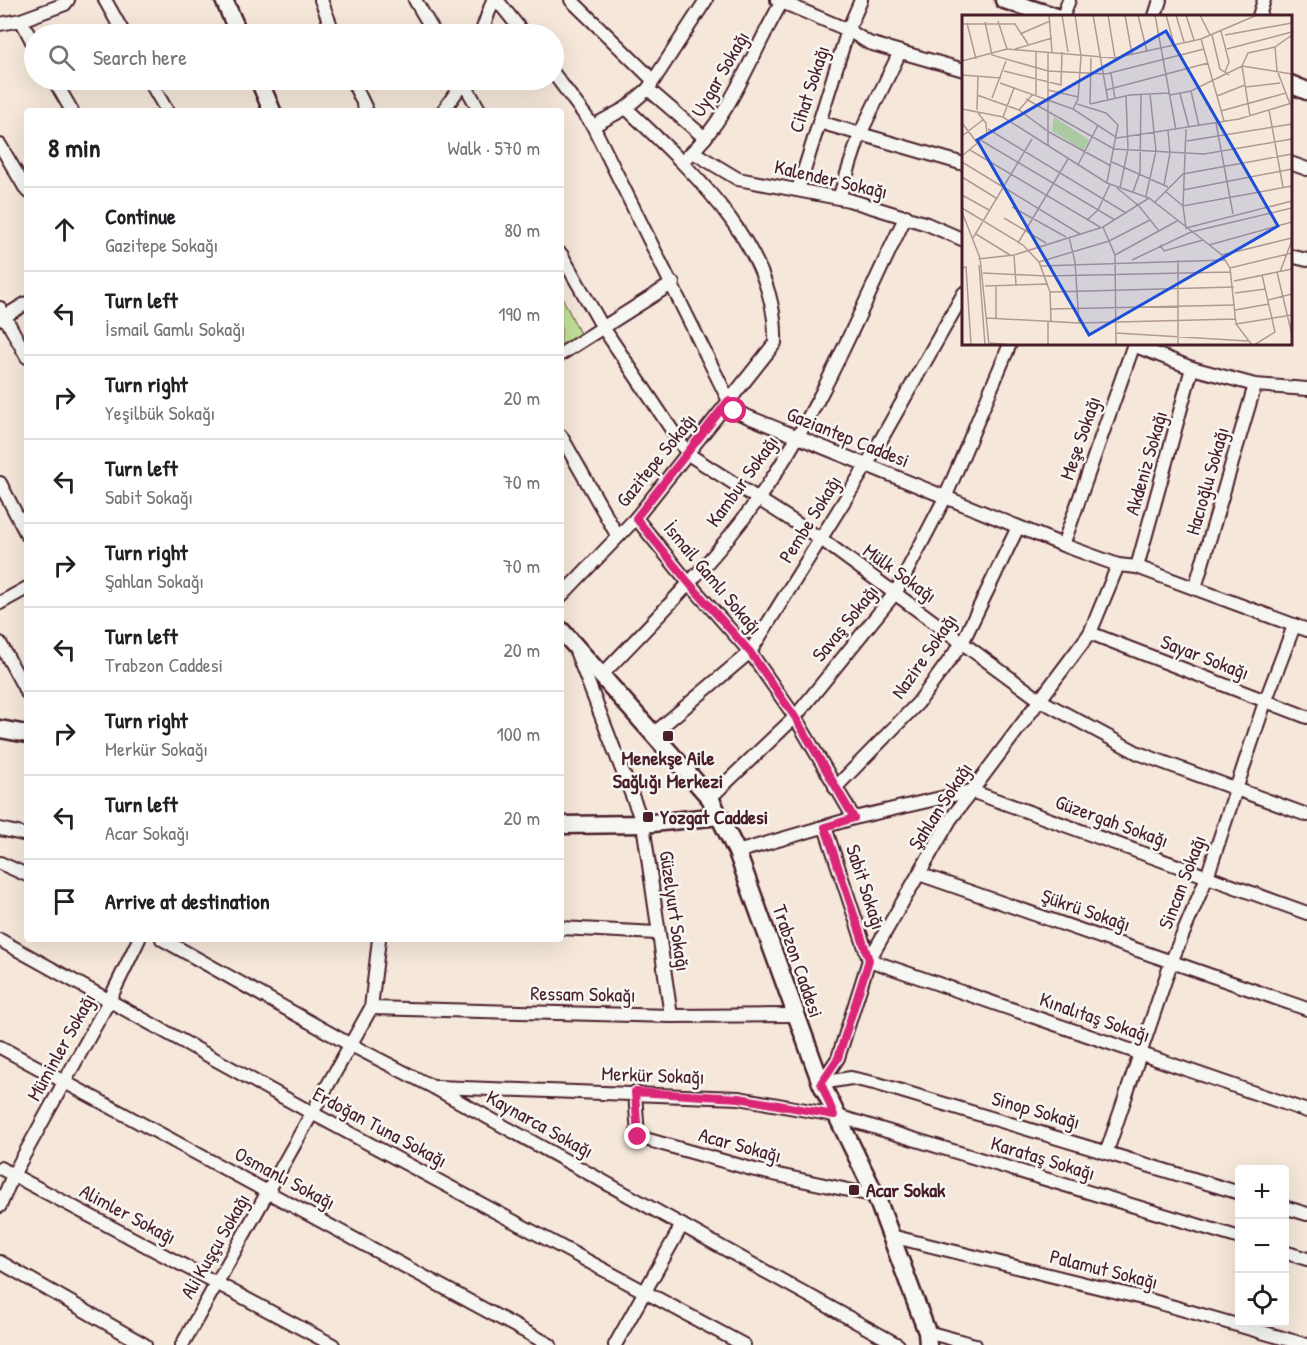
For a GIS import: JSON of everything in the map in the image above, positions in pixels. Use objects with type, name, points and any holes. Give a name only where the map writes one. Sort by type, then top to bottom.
[{"type":"main road","points":[[224,0],[235,24]]},
{"type":"main road","points":[[1004,0],[1051,15]]},
{"type":"main road","points":[[1292,85],[1307,91]]},
{"type":"main road","points":[[263,90],[271,108]]},
{"type":"main road","name":"Trabzon Caddesi","points":[[564,634],[710,798],[720,816],[737,852],[794,1015],[834,1115],[876,1196],[927,1339]]},
{"type":"main road","points":[[0,729],[24,733]]},
{"type":"main road","points":[[564,825],[643,824],[720,816]]},
{"type":"street","points":[[0,24],[21,20],[65,4],[68,0]]},
{"type":"street","points":[[105,0],[118,24]]},
{"type":"street","points":[[321,0],[330,24]]},
{"type":"street","points":[[415,0],[429,24]]},
{"type":"street","points":[[485,24],[493,0]]},
{"type":"street","points":[[498,0],[516,24]]},
{"type":"street","points":[[572,0],[705,138]]},
{"type":"street","points":[[593,126],[626,108],[651,84],[706,0]]},
{"type":"street","name":"Cihat Sokağı","points":[[798,190],[849,30],[861,0]]},
{"type":"street","points":[[1063,15],[1069,0]]},
{"type":"street","points":[[1155,15],[1160,0]]},
{"type":"street","points":[[1259,15],[1264,0]]},
{"type":"street","points":[[780,1],[849,30],[869,43],[962,70]]},
{"type":"street","name":"Uygar Sokağı","points":[[682,162],[705,138],[740,84],[780,1]]},
{"type":"street","points":[[21,20],[24,26]]},
{"type":"street","points":[[839,198],[860,134],[900,52]]},
{"type":"street","name":"Gaziantep Caddesi","points":[[564,87],[593,126],[734,411],[797,439],[1063,545],[1118,565],[1137,567],[1307,630]]},
{"type":"street","points":[[60,90],[70,108]]},
{"type":"street","points":[[155,90],[165,108]]},
{"type":"street","points":[[357,90],[366,108]]},
{"type":"street","points":[[445,108],[457,90]]},
{"type":"street","points":[[468,90],[478,108]]},
{"type":"street","name":"Gazitepe Sokağı","points":[[564,594],[636,518],[775,343],[776,324],[767,289],[749,243],[682,162],[626,108]]},
{"type":"street","points":[[819,122],[962,164]]},
{"type":"street","points":[[0,145],[24,186]]},
{"type":"street","name":"Kalender Sokağı","points":[[693,152],[738,179],[839,198],[906,216],[962,240]]},
{"type":"street","points":[[1292,164],[1307,169]]},
{"type":"street","name":"Kambur Sokağı","points":[[601,676],[688,582],[758,500],[797,439],[906,216]]},
{"type":"street","points":[[1292,256],[1307,260]]},
{"type":"street","name":"Mülk Sokağı","points":[[564,259],[602,326],[688,454],[821,539],[1040,700],[1138,753],[1307,815]]},
{"type":"street","points":[[564,352],[602,326],[673,284]]},
{"type":"street","name":"Pembe Sokağı","points":[[652,734],[750,652],[866,466],[962,295]]},
{"type":"street","points":[[24,304],[2,314],[24,352]]},
{"type":"street","name":"Savaş Sokağı","points":[[710,798],[795,717],[896,592],[945,498],[1010,345]]},
{"type":"street","name":"Meşe Sokağı","points":[[1063,545],[1134,345]]},
{"type":"street","points":[[1136,345],[1192,369],[1255,385],[1307,389]]},
{"type":"street","name":"Akdeniz Sokağı","points":[[1137,567],[1192,369]]},
{"type":"street","name":"Hacıoğlu Sokağı","points":[[1195,588],[1255,385]]},
{"type":"street","points":[[564,441],[618,535]]},
{"type":"street","points":[[0,483],[24,529]]},
{"type":"street","name":"İsmail Gamlı Sokağı","points":[[636,518],[688,582],[750,652],[795,717],[854,818]]},
{"type":"street","name":"Nazire Sokağı","points":[[835,788],[918,703],[962,643],[1018,527]]},
{"type":"street","name":"Şahlan Sokağı","points":[[821,1083],[838,1058],[869,960],[971,791],[1090,633],[1118,565]]},
{"type":"street","points":[[0,603],[24,590]]},
{"type":"street","name":"Sincan Sokağı","points":[[1107,1151],[1172,960],[1207,877],[1265,702],[1294,626]]},
{"type":"street","name":"Sayar Sokağı","points":[[1090,633],[1307,717]]},
{"type":"street","points":[[0,643],[24,687]]},
{"type":"street","name":"Güzelyurt Sokağı","points":[[573,644],[643,824],[657,933],[671,1016]]},
{"type":"street","points":[[737,852],[854,818],[971,791]]},
{"type":"street","name":"Güzergah Sokağı","points":[[971,791],[1307,913]]},
{"type":"street","name":"Sabit Sokağı","points":[[825,827],[869,960]]},
{"type":"street","points":[[0,829],[24,834]]},
{"type":"street","points":[[0,863],[24,874]]},
{"type":"street","name":"Şükrü Sokağı","points":[[919,874],[1172,960],[1307,1009]]},
{"type":"street","points":[[564,928],[657,933]]},
{"type":"street","name":"Erdoğan Tuna Sokağı","points":[[0,940],[310,1112],[744,1345]]},
{"type":"street","name":"Müminler Sokağı","points":[[0,1206],[13,1175],[110,999],[138,942]]},
{"type":"street","name":"Kaynarca Sokağı","points":[[167,942],[348,1044],[433,1087],[898,1345]]},
{"type":"street","name":"Ali Kuşçu Sokağı","points":[[182,1345],[269,1191],[348,1044],[371,1008],[379,942]]},
{"type":"street","name":"Kınalıtaş Sokağı","points":[[869,960],[1307,1111]]},
{"type":"street","name":"Ressam Sokağı","points":[[371,1008],[671,1016],[794,1015]]},
{"type":"street","name":"Osmanlı Sokağı","points":[[0,1047],[550,1345]]},
{"type":"street","name":"Sinop Sokağı","points":[[821,1083],[851,1078],[860,1080],[1107,1151],[1235,1192]]},
{"type":"street","name":"Merkür Sokağı","points":[[433,1087],[635,1092],[739,1098],[834,1115]]},
{"type":"street","name":"Acar Sokağı","points":[[635,1092],[638,1137],[755,1170],[876,1196]]},
{"type":"street","name":"Karataş Sokağı","points":[[834,1115],[1235,1237]]},
{"type":"street","name":"Alimler Sokağı","points":[[0,1168],[333,1345]]},
{"type":"street","points":[[1289,1209],[1307,1214]]},
{"type":"street","points":[[615,1345],[682,1226]]},
{"type":"street","name":"Palamut Sokağı","points":[[891,1236],[1146,1299],[1307,1345]]},
{"type":"street","points":[[1289,1254],[1307,1259]]},
{"type":"street","points":[[0,1262],[145,1345]]},
{"type":"street","points":[[927,1339],[975,1345]]},
{"type":"green space","points":[[564,301],[580,334],[564,345]]},
{"type":"place","name":"Menekşe Aile Sağlığı Merkezi","points":[[668,736]]},
{"type":"place","name":"Yozgat Caddesi","points":[[648,817]]},
{"type":"place","name":"Acar Sokak","points":[[854,1190]]},
{"type":"route","points":[[638,1137],[635,1092],[739,1098],[834,1115],[821,1083],[838,1058],[852,1021],[869,960],[825,827],[854,818],[795,717],[750,652],[688,582],[636,518],[728,401],[734,411]]}]
